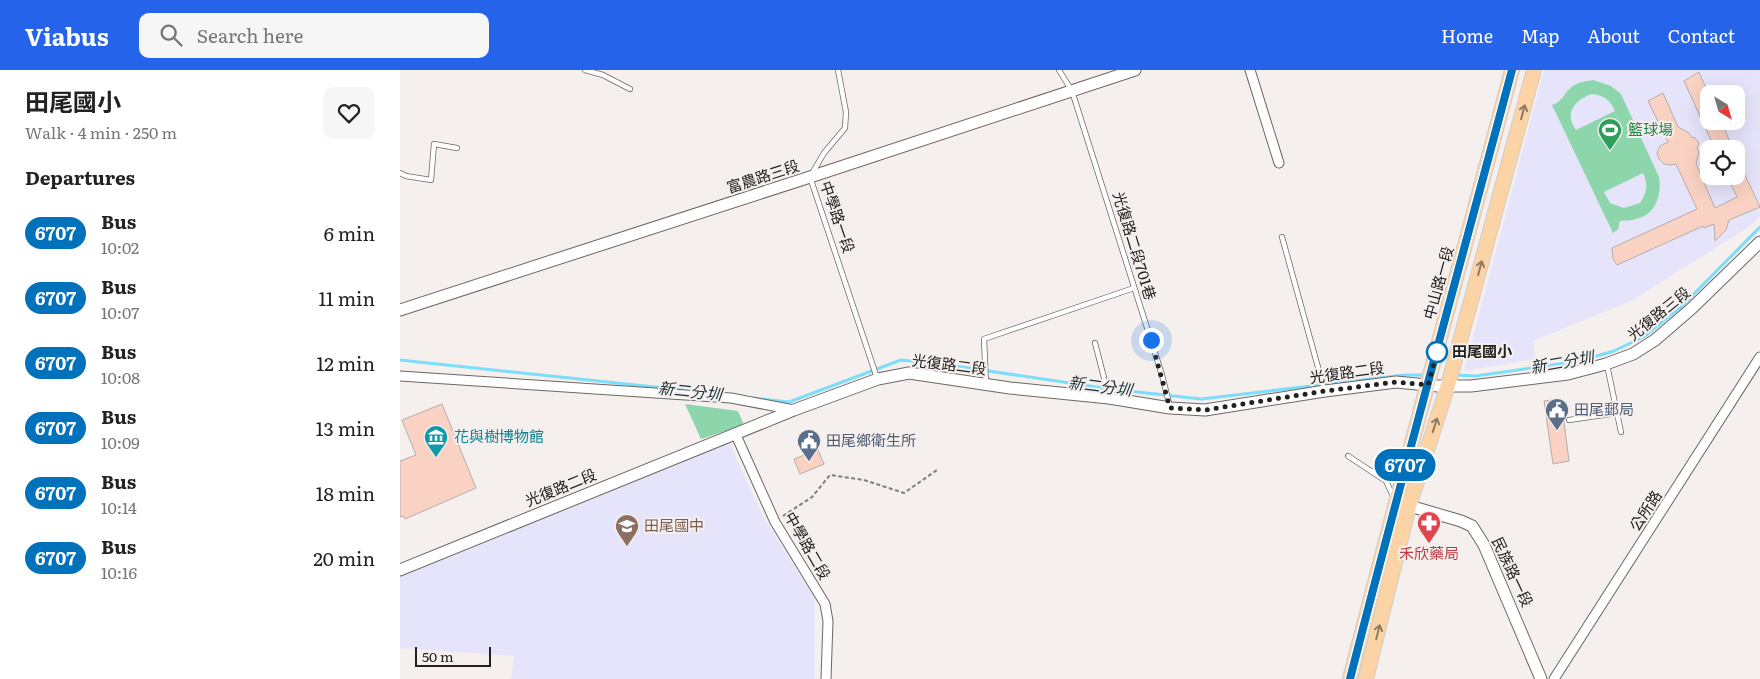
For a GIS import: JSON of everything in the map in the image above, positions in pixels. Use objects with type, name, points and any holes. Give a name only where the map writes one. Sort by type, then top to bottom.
[{"type":"main road","name":"中山路一段","points":[[1366,679],[1512,70]]},
{"type":"main road","name":"中山路一段","points":[[1350,679],[1395,501],[1438,385],[1534,70]]},
{"type":"street","name":"富農路三段","points":[[400,310],[1135,70]]},
{"type":"street","points":[[1250,70],[1278,163]]},
{"type":"street","name":"光復路三段","points":[[1438,385],[1471,386],[1568,374],[1634,354],[1655,340],[1691,309],[1760,242]]},
{"type":"street","name":"公所路","points":[[1554,679],[1760,357]]},
{"type":"street","name":"光復路二段","points":[[400,570],[794,410],[878,379],[909,373],[1109,398],[1170,408],[1205,410],[1396,382],[1438,385]]},
{"type":"street","points":[[400,376],[731,398],[794,410]]},
{"type":"street","name":"中學路二段","points":[[735,433],[775,522],[825,604],[828,621],[826,679]]},
{"type":"street","name":"民族路一段","points":[[1395,501],[1472,526],[1484,545],[1541,679]]},
{"type":"lane","points":[[585,70],[604,75],[630,89]]},
{"type":"lane","name":"中學路一段","points":[[838,70],[846,112],[845,128],[824,154],[810,177],[878,379]]},
{"type":"lane","name":"光復路二段701巷","points":[[1059,70],[1072,91],[1162,375],[1170,408]]},
{"type":"lane","points":[[400,173],[406,176],[430,180],[434,144],[456,148]]},
{"type":"lane","points":[[1282,237],[1325,391]]},
{"type":"lane","points":[[986,384],[984,338],[1134,288]]},
{"type":"lane","points":[[1095,343],[1109,398]]},
{"type":"lane","points":[[1606,364],[1622,432]]},
{"type":"lane","points":[[1569,420],[1617,413]]},
{"type":"lane","points":[[1348,456],[1386,482],[1395,501]]},
{"type":"path","points":[[775,522],[812,497],[830,475],[864,480],[904,493],[937,470]]},
{"type":"shaded area","name":"田尾國小","points":[[1544,70],[1760,70],[1760,216],[1750,226],[1631,301],[1533,341],[1535,359],[1464,371]]},
{"type":"shaded area","name":"田尾國中","points":[[729,442],[764,518],[815,599],[815,679],[511,679],[514,656],[400,648],[400,577]]},
{"type":"green space","points":[[1593,80],[1611,86],[1621,94],[1659,177],[1660,184],[1658,197],[1653,208],[1643,217],[1620,221],[1618,229],[1613,233],[1552,105],[1559,102],[1573,86]],"holes":[[[1593,94],[1607,99],[1615,111],[1576,130],[1571,120],[1572,110],[1577,102]],[[1643,173],[1646,188],[1640,203],[1624,208],[1610,203],[1604,192]]]},
{"type":"green space","points":[[685,404],[738,411],[744,425],[701,439]]},
{"type":"building","points":[[1699,72],[1705,85],[1700,85],[1700,116],[1684,81]]},
{"type":"building","points":[[1663,93],[1678,127],[1689,133],[1699,143],[1696,164],[1700,173],[1700,185],[1705,185],[1715,208],[1737,197],[1731,185],[1745,185],[1745,175],[1760,207],[1729,220],[1726,230],[1715,241],[1714,224],[1704,228],[1703,226],[1617,265],[1613,259],[1612,248],[1697,209],[1676,164],[1664,164],[1659,159],[1657,153],[1660,146],[1668,142],[1648,101]]},
{"type":"building","points":[[1706,130],[1725,130],[1729,140],[1711,140]]},
{"type":"building","name":"田尾郵局","points":[[1561,399],[1569,461],[1553,464],[1544,401]]},
{"type":"building","name":"花與樹博物館","points":[[442,404],[476,488],[405,519],[404,516],[400,517],[400,461],[416,455],[402,420]]},
{"type":"building","name":"田尾鄉衛生所","points":[[818,450],[824,464],[800,474],[794,459]]},
{"type":"waterway","name":"新二分圳","points":[[1455,375],[1476,376],[1579,361],[1614,351],[1645,336],[1683,305],[1760,227]]},
{"type":"waterway","name":"新二分圳","points":[[400,360],[683,390]]},
{"type":"waterway","name":"新二分圳","points":[[754,398],[789,402],[901,360],[941,364],[1110,389],[1201,399],[1405,375],[1426,375]]},
{"type":"bus line","name":"6707","points":[[1350,679],[1395,501],[1512,70]]},
{"type":"place","name":"籃球場","points":[[1610,151]]},
{"type":"place","name":"田尾國小","points":[[1437,352]]},
{"type":"place","name":"田尾郵局","points":[[1557,431]]},
{"type":"place","name":"花與樹博物館","points":[[436,458]]},
{"type":"place","name":"田尾鄉衛生所","points":[[809,462]]},
{"type":"place","name":"禾欣藥局","points":[[1429,544]]},
{"type":"place","name":"田尾國中","points":[[627,547]]},
{"type":"route","points":[[1151,340],[1170,408],[1205,410],[1396,382],[1428,385],[1438,348],[1437,352]]}]
